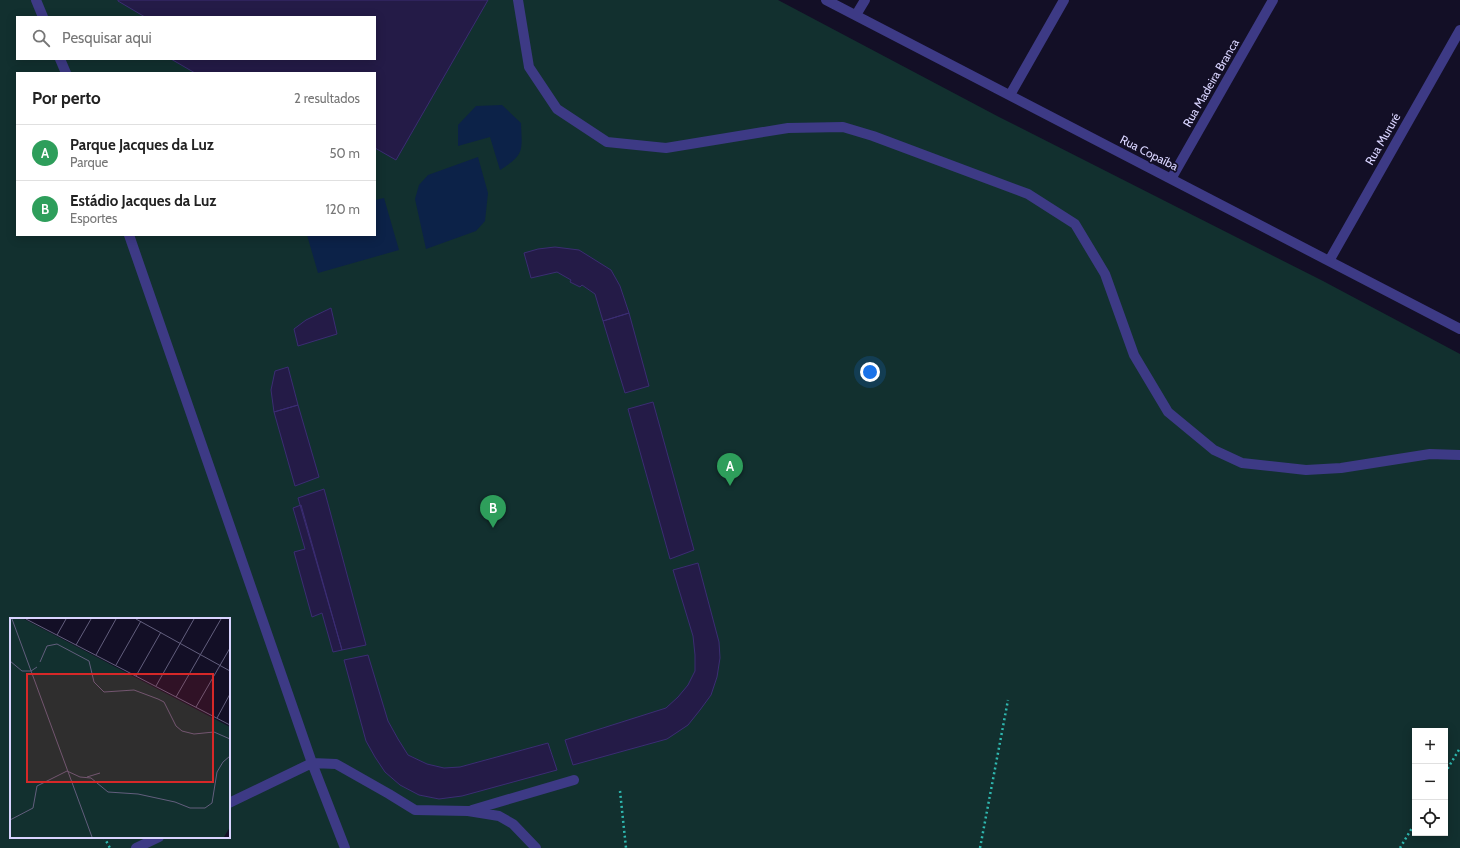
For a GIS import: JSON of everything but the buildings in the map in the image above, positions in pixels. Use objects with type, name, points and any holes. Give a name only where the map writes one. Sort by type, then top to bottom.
[{"type":"street","points":[[36,0],[42,16]]},
{"type":"street","points":[[518,0],[529,66],[557,109],[607,142],[666,148],[788,128],[843,127],[873,136],[1028,194],[1075,224],[1105,274],[1134,355],[1168,412],[1214,450],[1242,463],[1306,470],[1341,468],[1430,454],[1460,455]]},
{"type":"street","name":"Rua Copaíba","points":[[826,0],[1460,329]]},
{"type":"street","points":[[856,15],[865,0]]},
{"type":"street","points":[[1010,95],[1064,0]]},
{"type":"street","name":"Rua Madeira Branca","points":[[1172,179],[1274,0]]},
{"type":"street","name":"Rua Mururé","points":[[1329,261],[1460,30]]},
{"type":"street","points":[[60,60],[66,72]]},
{"type":"street","points":[[129,236],[312,763],[345,848]]},
{"type":"street","points":[[230,803],[312,763],[336,764],[415,810],[468,811],[499,816],[512,824],[536,848]]},
{"type":"street","points":[[468,811],[574,780]]},
{"type":"street","points":[[136,848],[157,838]]},
{"type":"path","points":[[980,848],[1008,700]]},
{"type":"path","points":[[1448,768],[1460,748]]},
{"type":"path","points":[[620,791],[626,848]]},
{"type":"path","points":[[1400,848],[1412,828]]},
{"type":"path","points":[[105,838],[110,848]]},
{"type":"green space","points":[[0,0],[778,0],[999,117],[1323,281],[1460,354],[1460,848],[0,848]]},
{"type":"water","points":[[502,105],[521,123],[522,140],[518,155],[508,165],[500,170],[490,137],[458,146],[458,125],[476,106]]},
{"type":"water","points":[[478,157],[488,193],[485,221],[476,231],[426,249],[415,199],[419,185],[428,175]]},
{"type":"water","points":[[384,198],[399,250],[318,273],[307,236],[376,236],[376,200]]},
{"type":"place","name":"Parque Jacques da Luz","points":[[730,486]]},
{"type":"place","name":"Estádio Jacques da Luz","points":[[493,528]]}]
